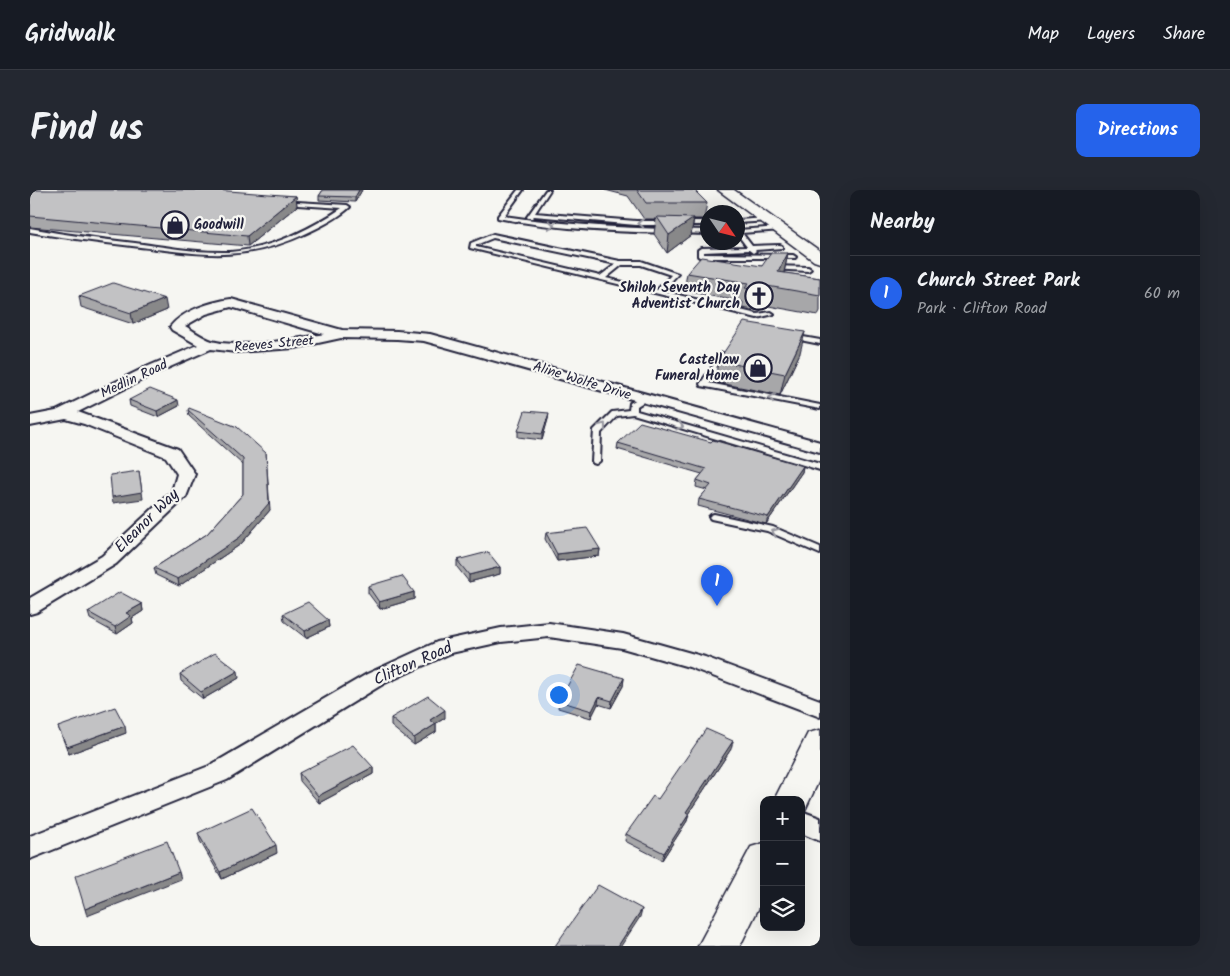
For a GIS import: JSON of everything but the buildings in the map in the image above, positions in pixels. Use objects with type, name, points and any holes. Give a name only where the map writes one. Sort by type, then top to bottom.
[{"type":"street","points":[[725,190],[820,258]]},
{"type":"street","name":"Reeves Street","points":[[231,303],[341,334],[325,339],[267,347],[236,348],[209,345],[199,338],[179,330],[177,325],[216,306],[231,303]]},
{"type":"street","name":"Aline Wolfe Drive","points":[[341,334],[425,337],[820,447]]},
{"type":"street","name":"Medlin Road","points":[[60,415],[149,371],[209,345]]},
{"type":"street","name":"Eleanor Way","points":[[30,607],[109,560],[180,494],[186,474],[172,452],[90,421],[67,414],[60,415]]},
{"type":"street","points":[[30,421],[60,415]]},
{"type":"street","name":"Clifton Road","points":[[30,848],[218,773],[375,679],[445,647],[501,635],[549,630],[623,641],[697,662],[820,709]]},
{"type":"street","points":[[794,796],[820,742]]},
{"type":"street","points":[[805,823],[820,830]]},
{"type":"street","points":[[719,946],[760,866]]},
{"type":"lane","points":[[521,190],[508,204],[500,217],[527,222],[609,229],[700,232]]},
{"type":"lane","points":[[527,222],[548,190]]},
{"type":"lane","points":[[30,230],[228,254],[274,244],[333,217],[347,207],[275,201]]},
{"type":"lane","points":[[532,214],[636,223],[700,223]]},
{"type":"lane","points":[[745,222],[766,220]]},
{"type":"lane","points":[[745,232],[779,230]]},
{"type":"lane","points":[[658,292],[675,274],[641,263],[620,263],[493,236],[472,244],[473,248],[757,316],[771,314]]},
{"type":"lane","points":[[745,241],[762,263]]},
{"type":"lane","points":[[780,247],[701,250],[701,256],[808,269]]},
{"type":"lane","points":[[762,263],[793,257]]},
{"type":"lane","points":[[600,278],[612,271],[620,263]]},
{"type":"lane","points":[[782,335],[820,342]]},
{"type":"lane","points":[[727,352],[704,384],[820,408]]},
{"type":"lane","points":[[633,412],[633,405],[644,399]]},
{"type":"lane","points":[[596,461],[598,432],[610,417],[616,414],[633,412],[820,467]]},
{"type":"lane","points":[[714,517],[770,529],[820,551]]},
{"type":"place","name":"Goodwill","points":[[175,225]]},
{"type":"place","name":"Shiloh Seventh Day Adventist Church","points":[[759,296]]},
{"type":"place","name":"Castellaw Funeral Home","points":[[758,368]]},
{"type":"place","name":"Church Street Park","points":[[717,606]]}]
